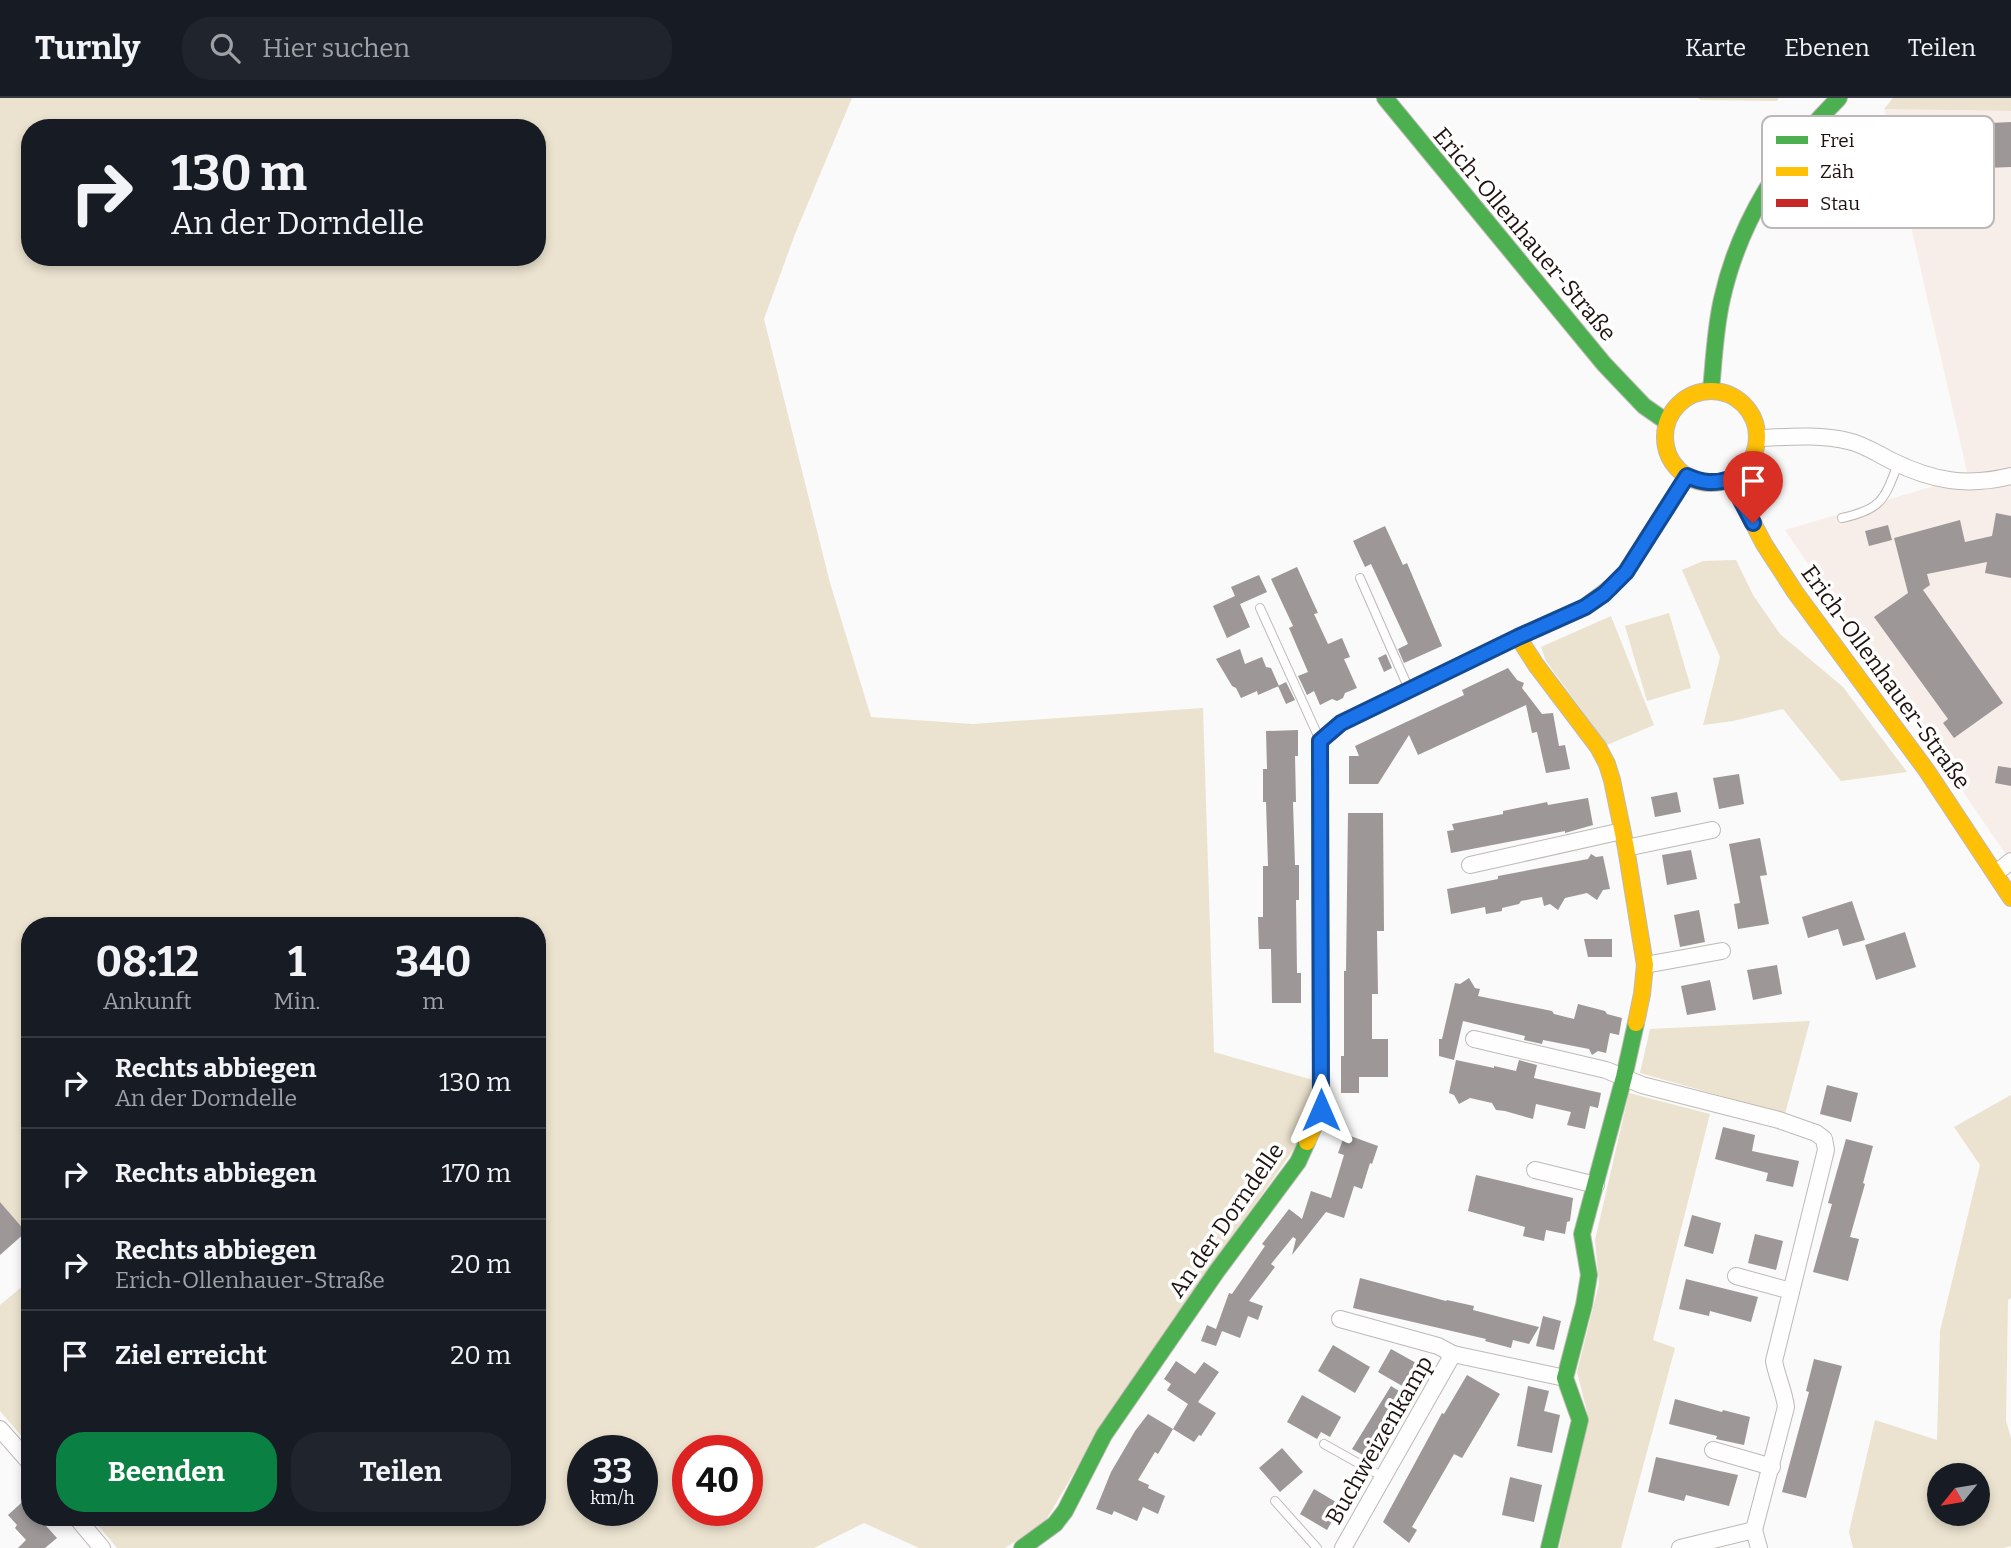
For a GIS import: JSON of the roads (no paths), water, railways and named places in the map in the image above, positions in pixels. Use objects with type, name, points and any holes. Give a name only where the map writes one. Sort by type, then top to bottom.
[{"type":"street","name":"Erich-Ollenhauer-Straße","points":[[1385,98],[1604,363],[1644,406],[1667,422]]},
{"type":"street","points":[[1820,116],[1839,98]]},
{"type":"street","points":[[1711,390],[1717,325],[1726,284],[1741,241],[1762,197]]},
{"type":"street","points":[[1711,390],[1739,399],[1756,423],[1757,438],[1750,463],[1730,479],[1716,483],[1701,482],[1687,476],[1675,466],[1667,452],[1665,437],[1667,422],[1674,409],[1697,392],[1711,390]]},
{"type":"street","points":[[1757,438],[1819,437],[1850,441],[1921,474],[1964,482],[2011,476]]},
{"type":"street","points":[[1320,741],[1341,723],[1585,607],[1604,594],[1626,572],[1687,476]]},
{"type":"street","name":"Erich-Ollenhauer-Straße","points":[[1730,479],[1764,544],[1795,592],[1927,771],[2011,898]]},
{"type":"street","points":[[1518,637],[1598,747],[1612,780],[1645,965],[1642,994],[1624,1077],[1582,1234],[1589,1275],[1564,1378],[1580,1420],[1549,1548]]},
{"type":"street","name":"An der Dorndelle","points":[[1023,1548],[1055,1524],[1065,1511],[1104,1434],[1298,1162],[1321,1110],[1320,741]]},
{"type":"street","points":[[1626,848],[1712,830]]},
{"type":"street","points":[[1470,865],[1622,831]]},
{"type":"street","points":[[1996,873],[2011,861]]},
{"type":"street","points":[[1645,965],[1722,951]]},
{"type":"street","points":[[1474,1039],[1606,1070],[1642,1085],[1779,1120],[1816,1133],[1824,1139],[1826,1150],[1774,1361],[1786,1407],[1754,1530],[1759,1548]]},
{"type":"street","points":[[1535,1170],[1595,1185]]},
{"type":"street","points":[[1736,1276],[1791,1291]]},
{"type":"street","name":"Buchweizenkamp","points":[[1340,1319],[1438,1346],[1453,1354],[1564,1378]]},
{"type":"street","name":"Buchweizenkamp","points":[[1343,1548],[1453,1354]]},
{"type":"street","points":[[0,1429],[21,1453]]},
{"type":"street","points":[[1713,1450],[1772,1467]]},
{"type":"street","points":[[84,1526],[102,1548]]},
{"type":"street","points":[[1680,1548],[1754,1530]]},
{"type":"lane","points":[[1842,518],[1861,514],[1880,503],[1888,491],[1898,464]]},
{"type":"lane","points":[[1360,578],[1410,690]]},
{"type":"lane","name":"An der Dorndelle","points":[[1260,608],[1320,741]]},
{"type":"lane","points":[[1324,1444],[1383,1477]]},
{"type":"lane","points":[[1275,1501],[1317,1548]]}]
